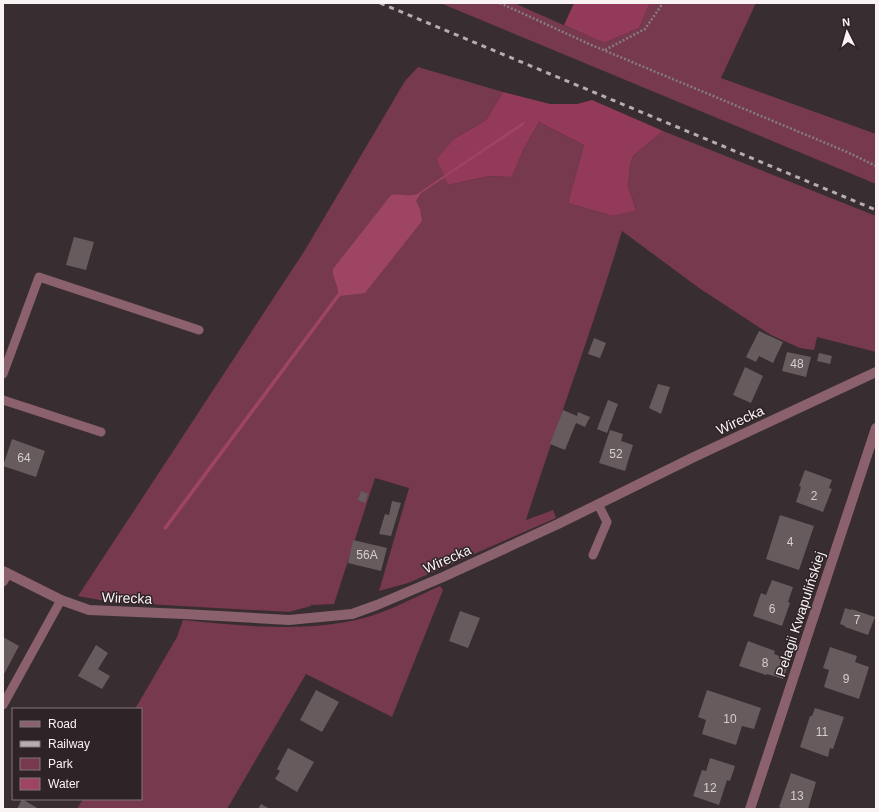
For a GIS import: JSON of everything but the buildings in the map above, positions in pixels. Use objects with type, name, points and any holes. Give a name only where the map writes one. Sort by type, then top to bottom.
[{"type":"street","name":"Wirecka","points":[[5,576],[88,610],[289,620],[352,614],[443,577],[876,372]]},
{"type":"street","name":"Pelagii Kwapulińskiej","points":[[750,809],[876,428]]},
{"type":"lane","points":[[3,374],[39,277],[199,330]]},
{"type":"lane","points":[[3,400],[101,432]]},
{"type":"lane","points":[[593,555],[606,522],[598,504]]},
{"type":"lane","points":[[3,704],[61,600]]},
{"type":"path","points":[[500,3],[605,50],[847,152],[876,166]]},
{"type":"path","points":[[605,50],[645,29],[663,3]]},
{"type":"green space","points":[[440,3],[514,3],[604,43],[639,28],[650,3],[756,3],[721,78],[876,134],[876,184]]},
{"type":"green space","points":[[418,67],[503,92],[486,120],[454,139],[448,185],[489,176],[512,177],[524,148],[539,122],[584,145],[568,203],[613,216],[636,209],[628,186],[630,165],[633,156],[663,131],[876,216],[876,352],[817,337],[814,350],[800,348],[771,335],[699,288],[622,231],[526,520],[553,510],[556,518],[408,583],[379,591],[409,488],[375,478],[334,604],[312,605],[312,603],[311,606],[289,612],[111,602],[78,596],[305,250],[405,81]]},
{"type":"green space","points":[[440,586],[443,590],[392,717],[306,674],[227,809],[77,809],[82,800],[142,800],[142,708],[136,708],[177,637],[183,620],[250,626],[297,627],[342,623],[383,612]]},
{"type":"shaded area","points":[[574,3],[650,3],[639,28],[604,43],[564,25]]},
{"type":"shaded area","points":[[503,92],[550,104],[577,104],[592,100],[663,131],[633,156],[630,165],[628,186],[636,210],[613,216],[568,203],[584,145],[539,122],[524,148],[512,177],[489,176],[448,185],[437,159],[454,139],[486,120]]},
{"type":"water","points":[[523,122],[525,124],[421,193],[416,201],[420,209],[422,221],[365,293],[340,296],[166,530],[163,528],[338,293],[333,275],[333,269],[391,195],[417,194]]},
{"type":"railway","points":[[380,3],[876,210]]}]
